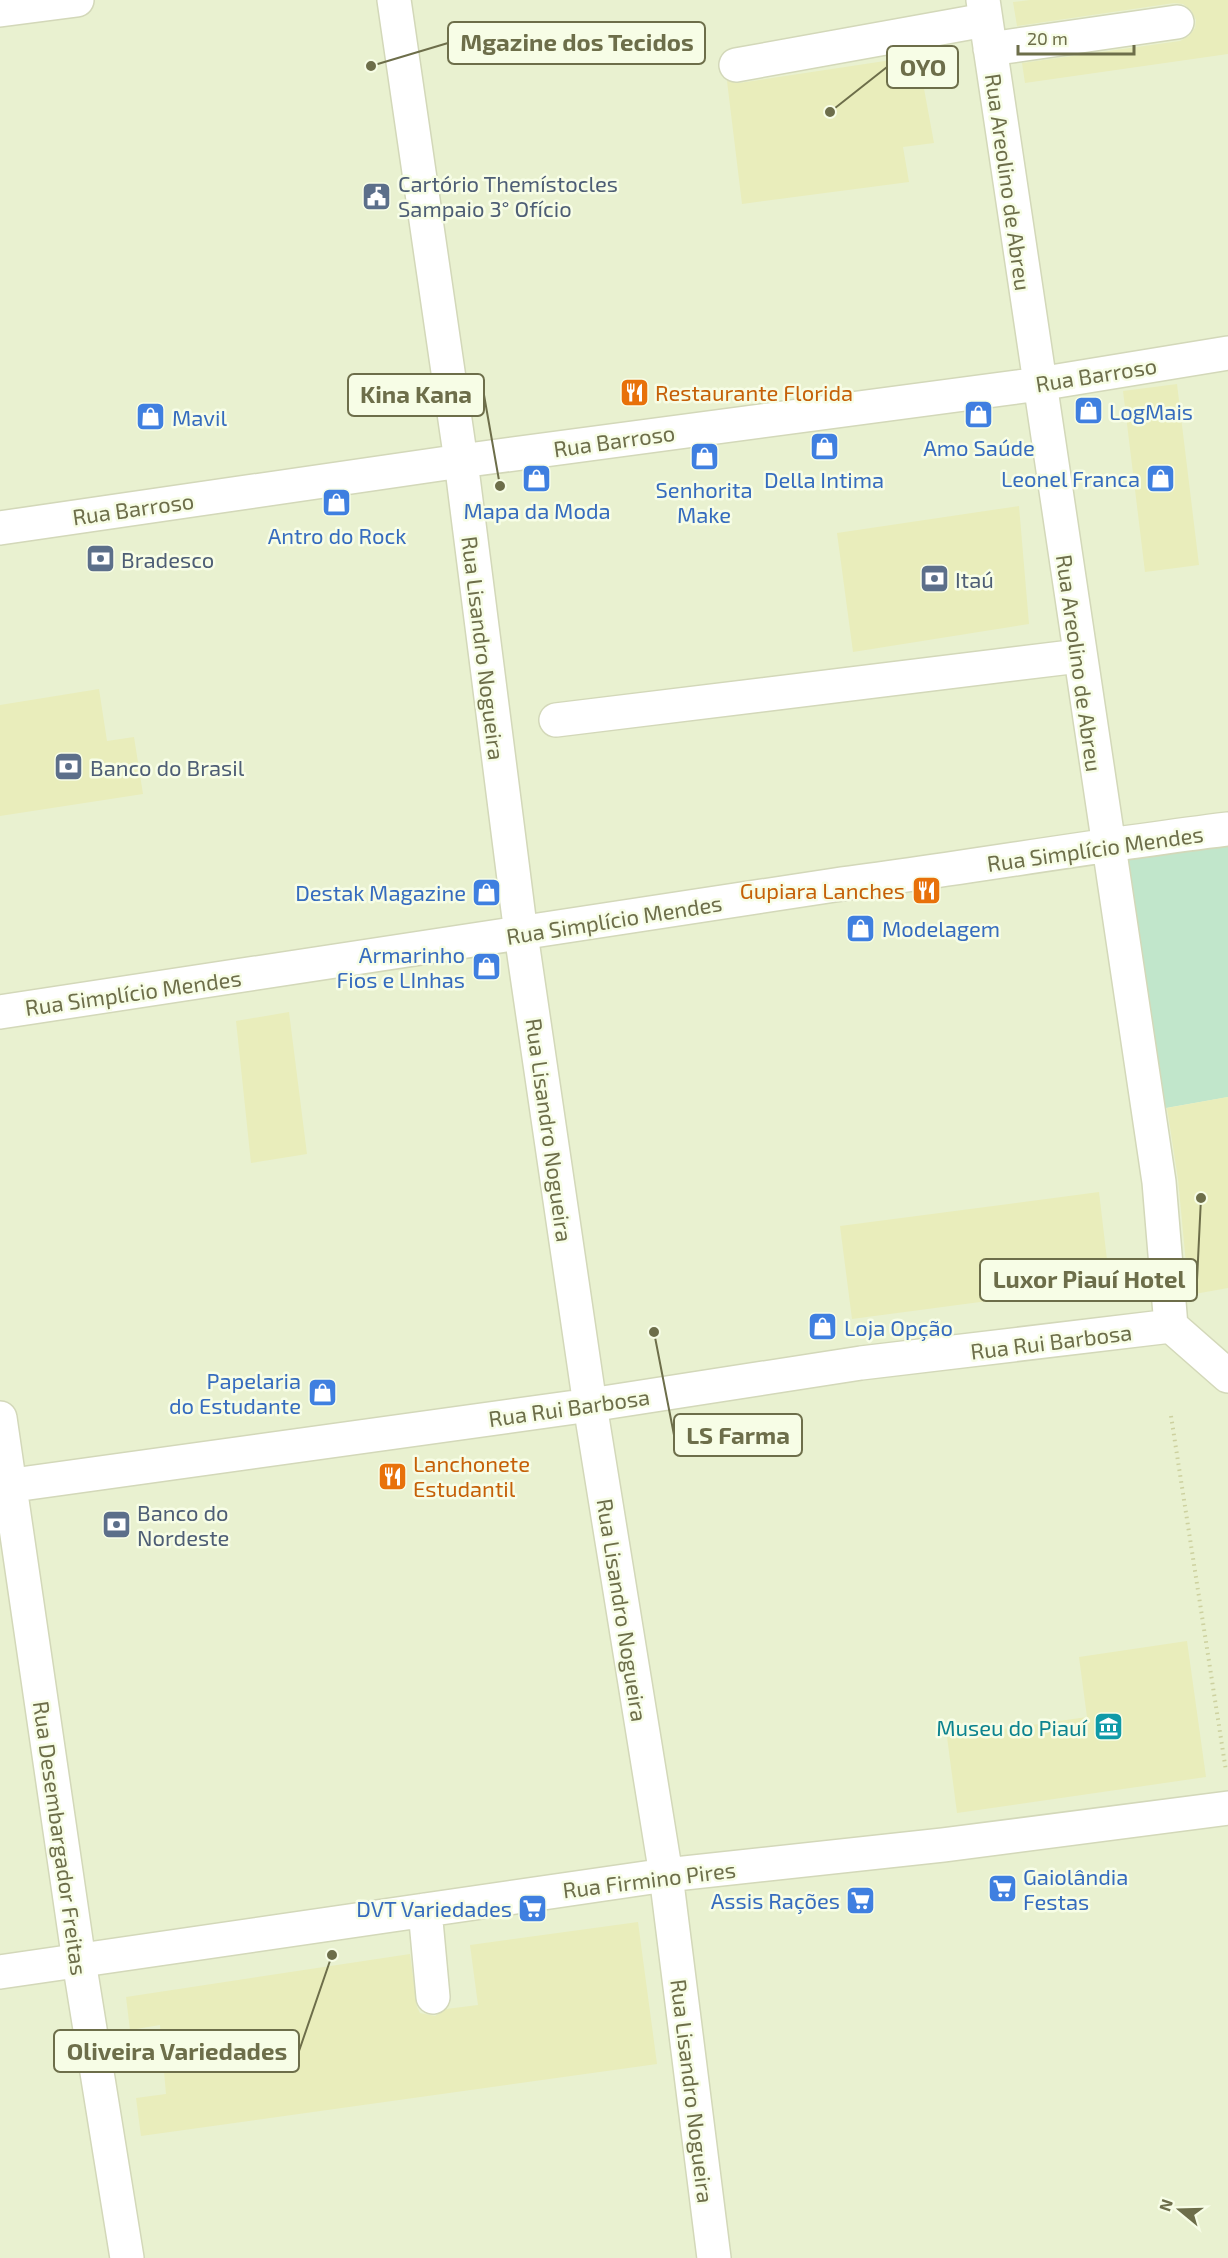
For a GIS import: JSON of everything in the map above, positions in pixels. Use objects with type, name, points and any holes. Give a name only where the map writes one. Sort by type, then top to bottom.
[{"type":"street","points":[[0,10],[77,0]]},
{"type":"street","name":"Rua Lisandro Nogueira","points":[[394,0],[461,461],[521,934],[590,1405],[666,1875],[714,2258]]},
{"type":"street","points":[[736,65],[986,23],[1177,22]]},
{"type":"street","name":"Rua Areolino de Abreu","points":[[986,23],[1078,656],[1159,1182],[1171,1326]]},
{"type":"street","name":"Rua Barroso","points":[[0,528],[461,461],[1039,384],[1228,353]]},
{"type":"street","points":[[556,720],[1078,656]]},
{"type":"street","name":"Rua Simplício Mendes","points":[[0,1012],[941,871],[1106,843],[1228,829]]},
{"type":"street","points":[[1171,1326],[1228,1376]]},
{"type":"street","name":"Rua Rui Barbosa","points":[[4,1486],[590,1405],[861,1363],[1171,1326]]},
{"type":"street","name":"Rua Desembargador Freitas","points":[[0,1418],[4,1486],[127,2258]]},
{"type":"street","name":"Rua Firmino Pires","points":[[0,1972],[666,1875],[944,1845],[1228,1808]]},
{"type":"street","points":[[425,1910],[433,1997]]},
{"type":"path","points":[[1171,1416],[1228,1783]]},
{"type":"shaded area","points":[[0,0],[1228,0],[1228,2258],[0,2258]]},
{"type":"shaded area","points":[[1228,837],[1228,1097],[1160,1109],[1120,854]]},
{"type":"building","points":[[1030,0],[1228,0],[1228,54],[1025,83],[1022,63],[1180,41],[1189,36],[1195,28],[1196,20],[1191,10],[1183,4],[1174,3],[1017,26],[1013,2]]},
{"type":"building","points":[[918,56],[934,143],[903,147],[909,182],[742,204],[727,81],[739,83]]},
{"type":"building","name":"Leonel Franca","points":[[1177,384],[1199,565],[1145,572],[1123,391]]},
{"type":"building","name":"Itaú","points":[[1019,506],[1029,624],[853,652],[837,533]]},
{"type":"building","name":"Banco do Brasil","points":[[99,689],[107,741],[134,737],[143,794],[0,816],[0,705]]},
{"type":"building","points":[[289,1012],[307,1154],[251,1163],[236,1021]]},
{"type":"building","points":[[1228,1097],[1228,1288],[1189,1295],[1178,1179],[1167,1108]]},
{"type":"building","points":[[1099,1192],[1110,1285],[852,1319],[840,1226]]},
{"type":"building","name":"Museu do Piauí","points":[[1187,1641],[1206,1777],[957,1813],[947,1737],[1087,1717],[1079,1657]]},
{"type":"building","points":[[638,1922],[657,2064],[141,2136],[136,2098],[166,2094],[160,2025],[130,2030],[126,1997],[410,1954],[417,2007],[420,2013],[435,2016],[446,2009],[478,2005],[470,1945]]},
{"type":"place","name":"Mgazine dos Tecidos","points":[[371,66]]},
{"type":"place","name":"OYO","points":[[830,112]]},
{"type":"place","name":"Cartório Themístocles Sampaio 3° Ofício","points":[[377,196]]},
{"type":"place","name":"Restaurante Florida","points":[[634,392]]},
{"type":"place","name":"LogMais","points":[[1088,411]]},
{"type":"place","name":"Amo Saúde","points":[[979,415]]},
{"type":"place","name":"Mavil","points":[[151,417]]},
{"type":"place","name":"Della Intima","points":[[824,447]]},
{"type":"place","name":"Senhorita Make","points":[[704,457]]},
{"type":"place","name":"Mapa da Moda","points":[[537,478]]},
{"type":"place","name":"Leonel Franca","points":[[1161,478]]},
{"type":"place","name":"Kina Kana","points":[[500,486]]},
{"type":"place","name":"Antro do Rock","points":[[337,503]]},
{"type":"place","name":"Bradesco","points":[[100,559]]},
{"type":"place","name":"Itaú","points":[[934,579]]},
{"type":"place","name":"Banco do Brasil","points":[[69,767]]},
{"type":"place","name":"Gupiara Lanches","points":[[926,890]]},
{"type":"place","name":"Destak Magazine","points":[[487,892]]},
{"type":"place","name":"Modelagem","points":[[861,928]]},
{"type":"place","name":"Armarinho Fios e LInhas","points":[[486,967]]},
{"type":"place","name":"Luxor Piauí Hotel","points":[[1201,1198]]},
{"type":"place","name":"Loja Opção","points":[[823,1327]]},
{"type":"place","name":"LS Farma","points":[[654,1332]]},
{"type":"place","name":"Papelaria do Estudante","points":[[322,1393]]},
{"type":"place","name":"Lanchonete Estudantil","points":[[392,1476]]},
{"type":"place","name":"Banco do Nordeste","points":[[116,1525]]},
{"type":"place","name":"Museu do Piauí","points":[[1108,1727]]},
{"type":"place","name":"Gaiolândia Festas","points":[[1002,1889]]},
{"type":"place","name":"Assis Rações","points":[[861,1900]]},
{"type":"place","name":"DVT Variedades","points":[[533,1908]]},
{"type":"place","name":"Oliveira Variedades","points":[[332,1955]]}]
